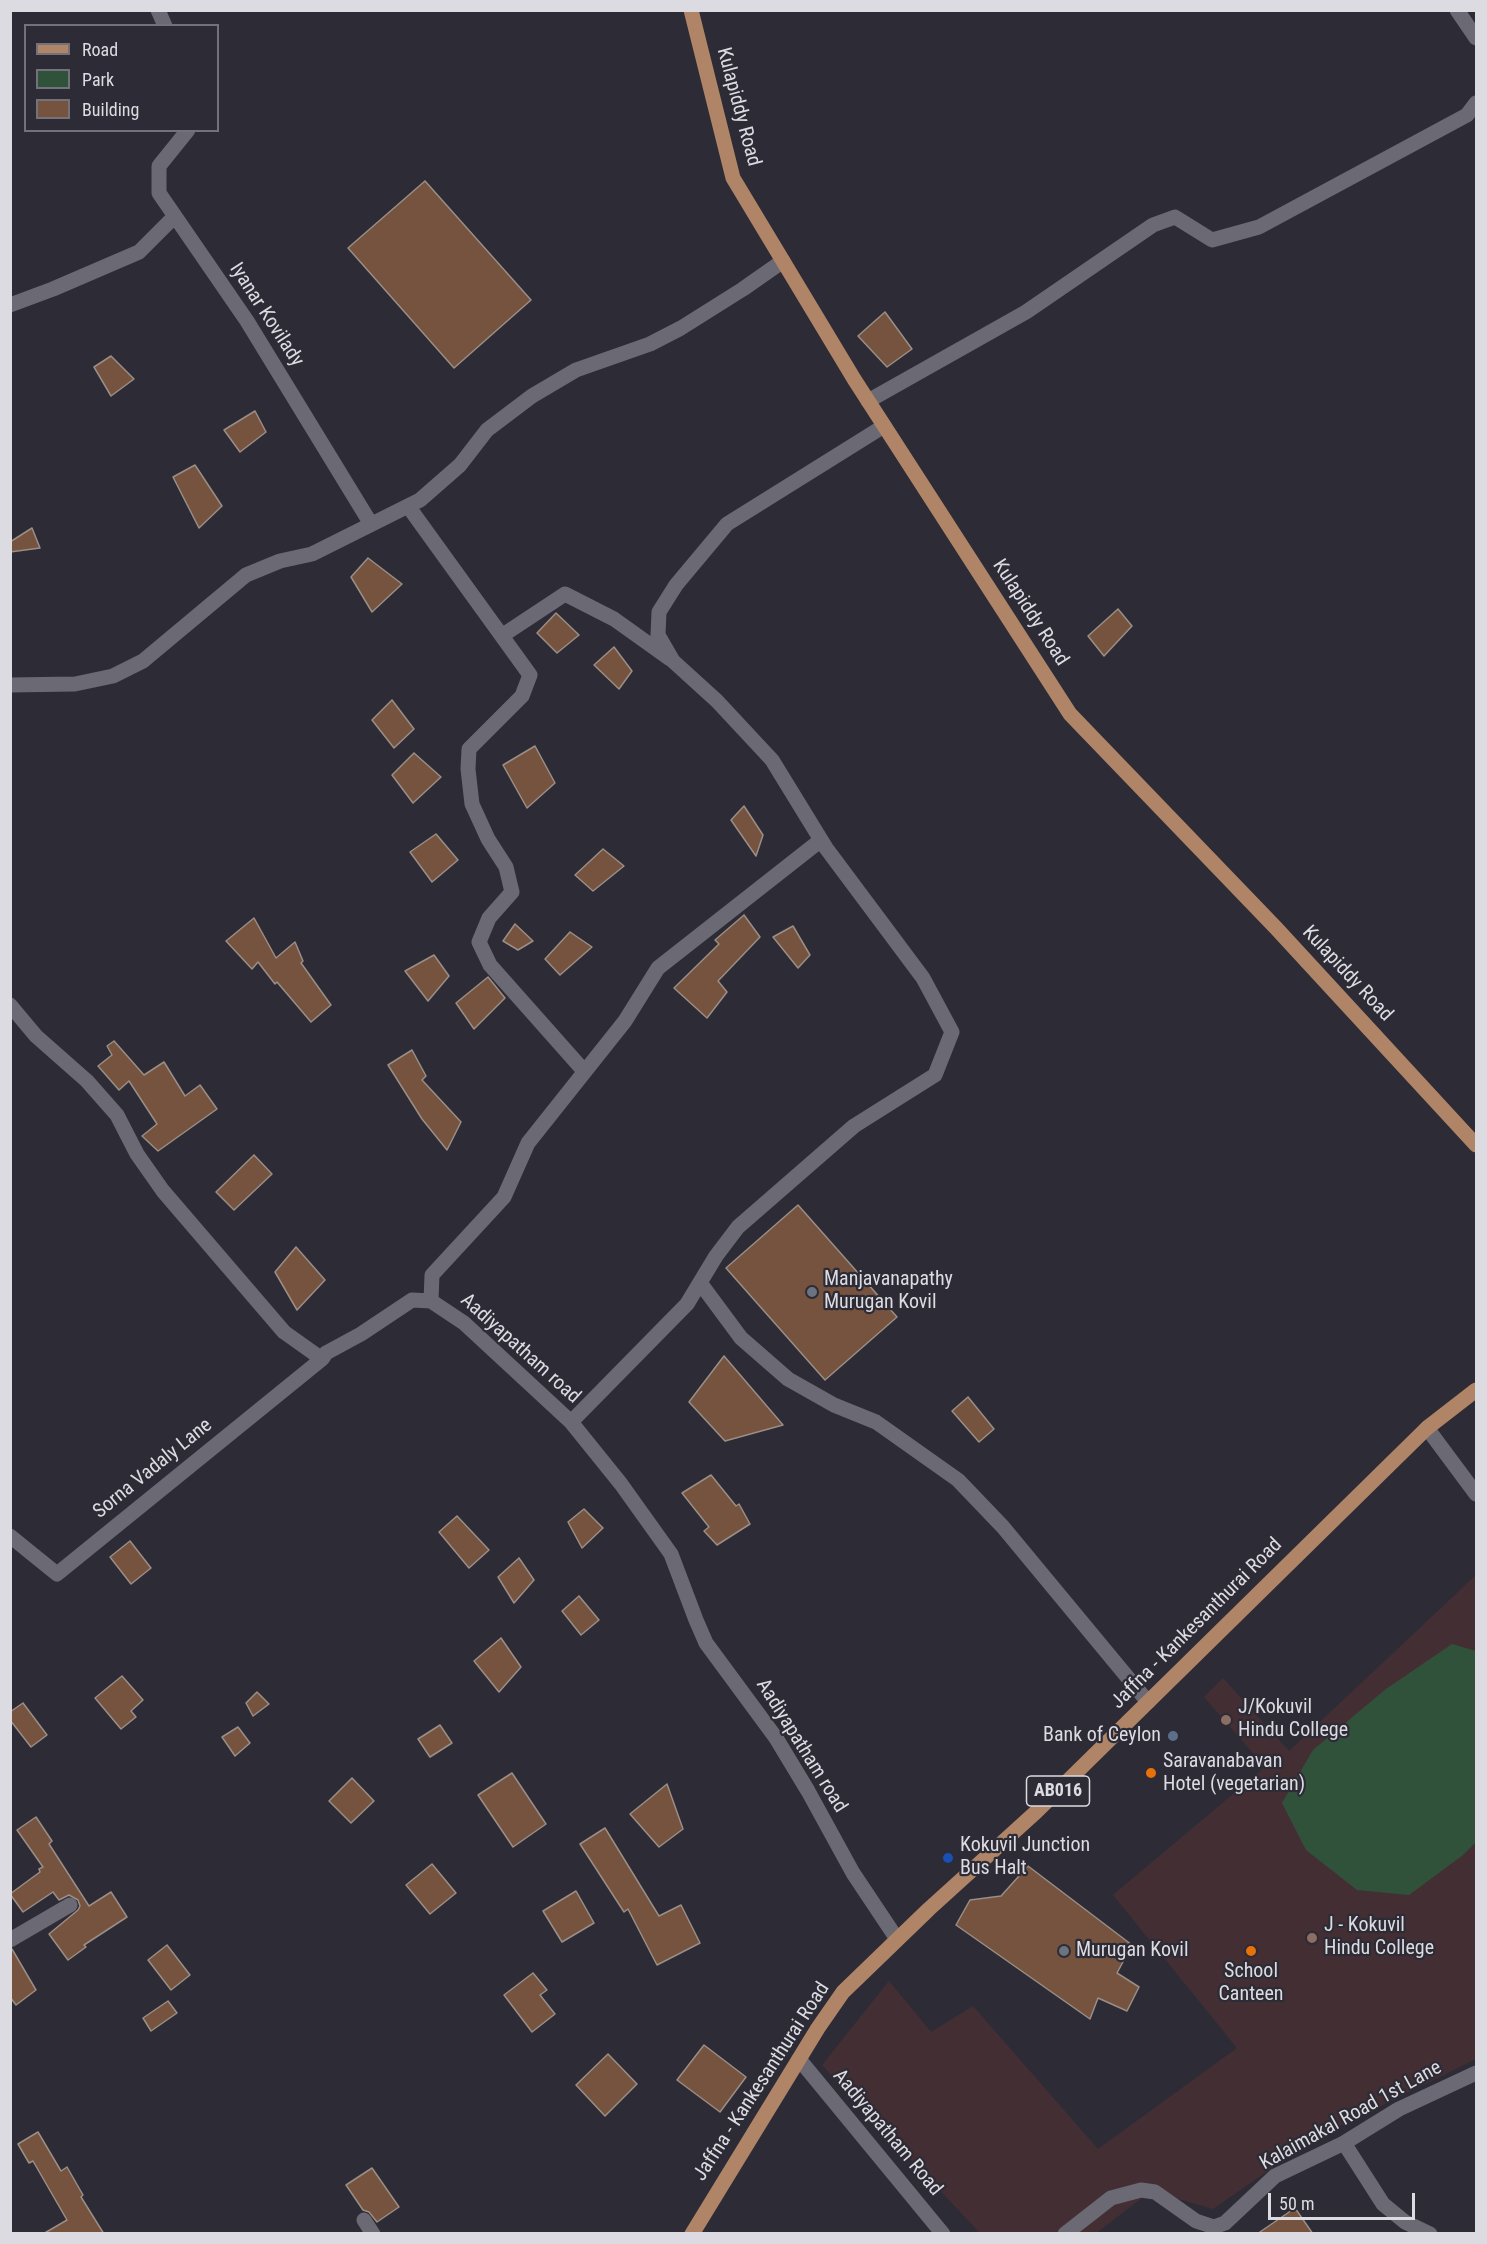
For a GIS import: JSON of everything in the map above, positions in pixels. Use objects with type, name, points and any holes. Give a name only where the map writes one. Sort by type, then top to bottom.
[{"type":"main road","name":"Kulapiddy Road","points":[[691,10],[733,178],[868,402],[1070,714],[1276,928],[1476,1145]]},
{"type":"main road","name":"Jaffna - Kankesanthurai Road","points":[[692,2234],[818,2028],[843,1992],[897,1939],[1036,1812],[1427,1428],[1476,1390]]},
{"type":"street","points":[[158,10],[164,24]]},
{"type":"street","points":[[1457,10],[1476,38]]},
{"type":"street","points":[[868,402],[1026,312],[1153,225],[1175,216],[1212,240],[1258,227],[1467,115],[1476,103]]},
{"type":"street","name":"Iyanar Kovilady","points":[[186,132],[159,166],[159,193],[247,321],[371,524]]},
{"type":"street","points":[[10,305],[139,252],[175,216]]},
{"type":"street","points":[[10,685],[75,684],[113,676],[143,661],[246,575],[280,561],[312,554],[420,500],[460,465],[487,430],[532,396],[576,370],[650,344],[681,328],[783,261]]},
{"type":"street","points":[[673,661],[658,635],[659,612],[676,585],[727,524],[884,426]]},
{"type":"street","points":[[408,506],[530,675],[522,696],[470,749],[468,769],[472,804],[488,839],[506,867],[512,892],[489,918],[479,942],[490,965],[584,1071]]},
{"type":"street","points":[[502,635],[566,594],[614,620],[673,661],[717,701],[772,760],[821,840],[923,978],[952,1032],[935,1075],[854,1126],[738,1227],[716,1256],[687,1304],[571,1422]]},
{"type":"street","points":[[431,1301],[432,1275],[504,1197],[528,1143],[625,1021],[658,968],[821,840]]},
{"type":"street","points":[[10,1005],[36,1036],[87,1081],[117,1115],[137,1154],[163,1191],[284,1332],[322,1359]]},
{"type":"street","points":[[700,1284],[741,1338],[788,1380],[834,1405],[876,1422],[958,1480],[1003,1527],[1148,1702]]},
{"type":"street","name":"Aadiyapatham road","points":[[322,1359],[326,1353],[361,1334],[412,1300],[431,1301],[465,1323],[571,1422],[621,1484],[671,1554],[706,1643],[776,1738],[853,1873],[897,1939]]},
{"type":"street","name":"Sorna Vadaly Lane","points":[[10,1536],[57,1574],[322,1359]]},
{"type":"street","points":[[1427,1428],[1476,1494]]},
{"type":"street","points":[[10,1940],[70,1905]]},
{"type":"street","name":"Aadiyapatham Road","points":[[799,2059],[943,2234]]},
{"type":"street","name":"Kalaimakal Road 1st Lane","points":[[1065,2234],[1111,2198],[1140,2190],[1155,2192],[1196,2221],[1214,2227],[1225,2223],[1275,2176],[1344,2143],[1399,2109],[1476,2073]]},
{"type":"street","points":[[1344,2143],[1383,2204],[1405,2222],[1430,2234]]},
{"type":"street","points":[[364,2220],[373,2234]]},
{"type":"shaded area","name":"J - Kokuvil Hindu College","points":[[1476,1575],[1476,2059],[1314,2139],[1213,2209],[1151,2191],[1095,2234],[980,2233],[822,2065],[889,1981],[931,2032],[973,2006],[1098,2149],[1237,2048],[1113,1895],[1265,1767],[1204,1697],[1223,1678],[1289,1751]]},
{"type":"green space","points":[[1452,1644],[1476,1651],[1476,1842],[1463,1855],[1409,1895],[1357,1890],[1306,1850],[1282,1803],[1313,1750],[1386,1689]]},
{"type":"building","points":[[425,181],[531,300],[454,368],[348,248]]},
{"type":"building","points":[[885,312],[912,349],[887,367],[858,336]]},
{"type":"building","points":[[111,356],[134,379],[111,396],[94,367]]},
{"type":"building","points":[[255,411],[266,432],[240,452],[224,430]]},
{"type":"building","points":[[195,465],[222,506],[199,528],[173,477]]},
{"type":"building","points":[[32,528],[40,548],[10,552],[10,542]]},
{"type":"building","points":[[368,558],[402,584],[372,612],[351,577]]},
{"type":"building","points":[[1118,609],[1132,626],[1104,656],[1088,636]]},
{"type":"building","points":[[556,613],[579,635],[557,653],[537,633]]},
{"type":"building","points":[[614,647],[632,671],[619,689],[594,665]]},
{"type":"building","points":[[392,700],[414,729],[394,748],[372,720]]},
{"type":"building","points":[[535,746],[555,783],[527,808],[503,765]]},
{"type":"building","points":[[414,753],[441,777],[413,803],[392,775]]},
{"type":"building","points":[[744,806],[763,835],[756,856],[731,820]]},
{"type":"building","points":[[436,834],[458,860],[432,882],[410,852]]},
{"type":"building","points":[[603,849],[624,866],[593,891],[575,875]]},
{"type":"building","points":[[744,915],[760,937],[718,981],[727,992],[707,1018],[674,988],[719,944],[715,940]]},
{"type":"building","points":[[254,918],[276,958],[295,942],[303,961],[301,963],[331,1005],[311,1022],[277,982],[275,984],[258,962],[252,969],[226,941]]},
{"type":"building","points":[[515,924],[533,941],[518,950],[503,941]]},
{"type":"building","points":[[793,926],[810,955],[798,968],[773,937]]},
{"type":"building","points":[[570,932],[592,947],[560,975],[545,959]]},
{"type":"building","points":[[434,955],[449,976],[428,1001],[405,971]]},
{"type":"building","points":[[488,977],[505,998],[474,1029],[456,1003]]},
{"type":"building","points":[[114,1041],[144,1075],[164,1062],[185,1096],[200,1085],[217,1109],[158,1151],[142,1136],[157,1124],[129,1081],[119,1090],[98,1066],[112,1055],[107,1046]]},
{"type":"building","points":[[412,1050],[426,1076],[422,1080],[461,1122],[447,1150],[422,1119],[388,1065]]},
{"type":"building","points":[[254,1155],[272,1174],[234,1210],[216,1192]]},
{"type":"building","name":"Manjavanapathy Murugan Kovil","points":[[798,1205],[897,1317],[825,1380],[726,1268]]},
{"type":"building","points":[[296,1247],[325,1280],[297,1310],[275,1272]]},
{"type":"building","points":[[724,1356],[783,1425],[725,1441],[689,1402]]},
{"type":"building","points":[[968,1397],[994,1429],[979,1442],[952,1411]]},
{"type":"building","points":[[711,1475],[736,1506],[739,1504],[750,1524],[717,1545],[704,1531],[709,1527],[682,1493]]},
{"type":"building","points":[[584,1509],[603,1528],[582,1548],[568,1522]]},
{"type":"building","points":[[457,1516],[489,1550],[469,1568],[439,1532]]},
{"type":"building","points":[[130,1541],[151,1568],[131,1584],[110,1557]]},
{"type":"building","points":[[519,1558],[534,1580],[514,1603],[498,1577]]},
{"type":"building","points":[[579,1596],[599,1620],[581,1635],[562,1611]]},
{"type":"building","points":[[501,1638],[521,1667],[499,1692],[474,1661]]},
{"type":"building","points":[[122,1676],[143,1700],[131,1711],[136,1717],[121,1729],[95,1698]]},
{"type":"building","points":[[257,1692],[269,1704],[253,1716],[246,1703]]},
{"type":"building","points":[[23,1703],[47,1735],[31,1747],[10,1720],[10,1712]]},
{"type":"building","points":[[440,1725],[452,1743],[430,1757],[418,1739]]},
{"type":"building","points":[[238,1727],[250,1743],[235,1756],[222,1737]]},
{"type":"building","points":[[512,1773],[546,1824],[513,1847],[478,1795]]},
{"type":"building","points":[[352,1778],[374,1801],[351,1823],[329,1801]]},
{"type":"building","points":[[667,1784],[683,1829],[659,1847],[630,1814]]},
{"type":"building","points":[[36,1817],[52,1841],[49,1844],[89,1906],[111,1892],[127,1917],[84,1945],[86,1947],[68,1960],[49,1934],[78,1910],[80,1906],[78,1900],[69,1895],[59,1900],[53,1892],[23,1912],[10,1894],[40,1872],[39,1869],[43,1867],[17,1830]]},
{"type":"building","points":[[605,1828],[659,1916],[681,1905],[700,1943],[657,1965],[628,1909],[624,1912],[580,1844]]},
{"type":"building","points":[[432,1864],[456,1893],[430,1914],[406,1885]]},
{"type":"building","points":[[1028,1866],[1132,1945],[1117,1973],[1139,1987],[1127,2011],[1098,1998],[1090,2019],[956,1925],[970,1900],[1001,1896]]},
{"type":"building","points":[[576,1891],[594,1923],[562,1942],[543,1911]]},
{"type":"building","points":[[167,1945],[190,1975],[171,1990],[148,1960]]},
{"type":"building","points":[[12,1949],[36,1990],[16,2005],[10,1997],[10,1950]]},
{"type":"building","points":[[533,1973],[547,1990],[540,1995],[555,2014],[532,2032],[504,1995]]},
{"type":"building","points":[[168,2001],[177,2013],[151,2031],[143,2018]]},
{"type":"building","points":[[704,2045],[746,2077],[720,2112],[677,2080]]},
{"type":"building","points":[[608,2054],[637,2084],[605,2116],[576,2085]]},
{"type":"building","points":[[38,2132],[61,2171],[67,2167],[83,2195],[81,2197],[104,2234],[43,2234],[67,2220],[33,2161],[29,2163],[18,2144]]},
{"type":"building","points":[[372,2168],[399,2207],[377,2222],[369,2212],[363,2210],[346,2185]]},
{"type":"building","points":[[1295,2208],[1313,2234],[1257,2234]]},
{"type":"place","name":"Manjavanapathy Murugan Kovil","points":[[812,1292]]},
{"type":"place","name":"J/Kokuvil Hindu College","points":[[1226,1720]]},
{"type":"place","name":"Bank of Ceylon","points":[[1173,1736]]},
{"type":"place","name":"Saravanabavan Hotel (vegetarian)","points":[[1151,1773]]},
{"type":"place","name":"Kokuvil Junction Bus Halt","points":[[948,1858]]},
{"type":"place","name":"J - Kokuvil Hindu College","points":[[1312,1938]]},
{"type":"place","name":"Murugan Kovil","points":[[1064,1951]]},
{"type":"place","name":"School Canteen","points":[[1251,1951]]}]
